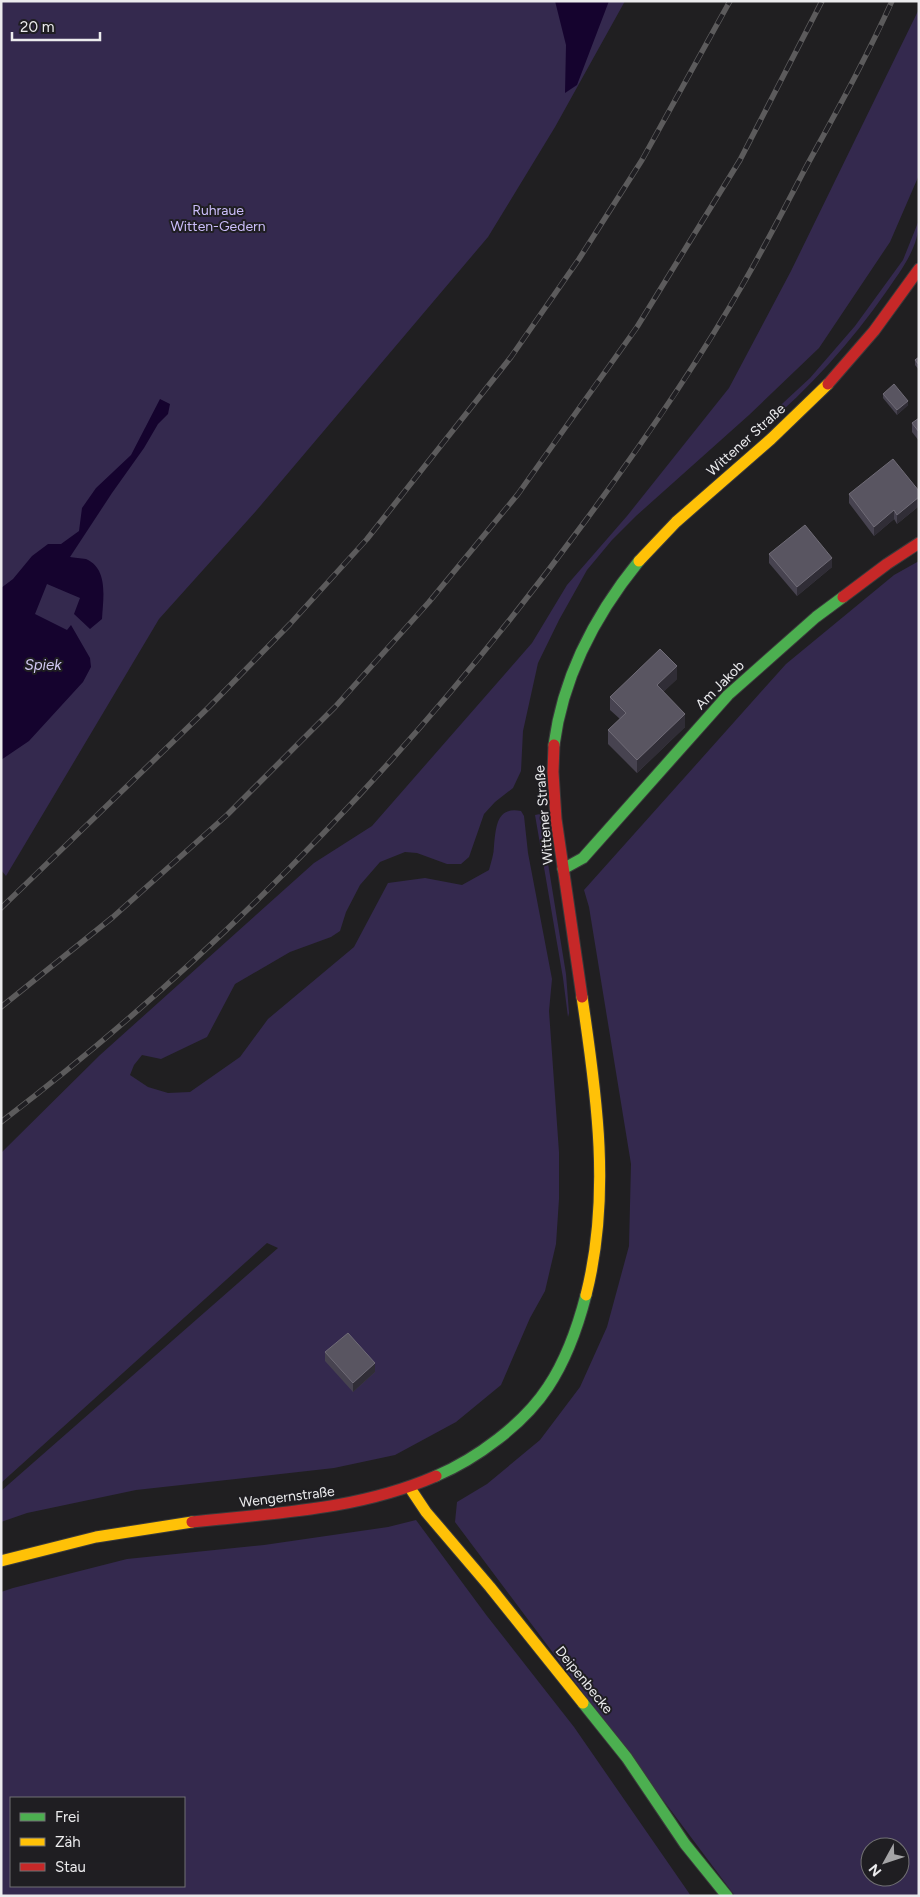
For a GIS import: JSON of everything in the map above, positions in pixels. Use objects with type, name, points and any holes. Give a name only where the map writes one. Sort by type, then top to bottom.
[{"type":"main road","name":"Wittener Straße","points":[[546,1391],[575,1332],[585,1303],[593,1271],[599,1228],[600,1164],[596,1089],[563,869],[554,790],[554,741],[560,708],[570,680],[606,606],[641,558],[690,510],[785,427],[846,366],[891,310],[919,269]]},
{"type":"main road","name":"Am Jakob","points":[[563,869],[583,858],[728,695],[816,617],[887,564],[919,543]]},
{"type":"main road","name":"Wengernstraße","points":[[1,1561],[82,1540],[195,1522],[310,1510],[361,1501],[410,1488],[464,1462],[496,1440],[528,1411],[546,1391]]},
{"type":"main road","name":"Deipenbecke","points":[[410,1488],[426,1512],[490,1587],[627,1758],[685,1844],[727,1896]]},
{"type":"green space","name":"Ruhraue Witten-Gedern","points":[[1,1],[625,1],[555,127],[488,237],[256,511],[159,619],[6,876],[1,870]]},
{"type":"green space","points":[[919,9],[919,175],[890,242],[819,348],[749,415],[636,516],[612,540],[587,570],[538,663],[523,731],[521,771],[513,788],[495,802],[484,814],[469,857],[461,864],[447,864],[417,853],[405,852],[380,862],[360,885],[346,912],[340,931],[331,937],[290,952],[235,984],[207,1037],[161,1059],[142,1055],[134,1065],[130,1075],[148,1087],[168,1093],[190,1092],[240,1057],[268,1019],[354,947],[388,883],[425,878],[462,885],[489,870],[497,826],[502,815],[513,810],[521,811],[524,816],[528,853],[552,979],[549,1011],[559,1152],[559,1199],[556,1244],[545,1291],[530,1318],[501,1385],[456,1422],[395,1455],[334,1468],[136,1490],[27,1513],[1,1522],[1,1491],[278,1248],[267,1243],[1,1483],[1,1153],[100,1055],[314,863],[372,826],[532,643],[567,585],[627,516],[729,388],[791,271]]},
{"type":"green space","points":[[919,220],[913,249],[858,330],[811,383],[758,432],[755,429],[810,378],[855,326],[903,260]]},
{"type":"green space","points":[[919,561],[919,1896],[735,1896],[455,1522],[457,1502],[487,1484],[540,1440],[580,1387],[607,1327],[629,1246],[631,1164],[589,907],[584,890],[786,664],[894,575]]},
{"type":"green space","points":[[540,814],[566,974],[568,1017],[535,815]]},
{"type":"green space","points":[[416,1520],[487,1616],[574,1727],[691,1896],[1,1896],[1,1592],[127,1559],[264,1545],[388,1527]]},
{"type":"water","points":[[555,1],[609,1],[577,85],[565,93],[566,45]]},
{"type":"water","name":"Spiek","points":[[160,399],[170,404],[168,414],[158,424],[144,448],[70,557],[86,559],[98,570],[103,585],[102,619],[90,629],[74,614],[80,598],[47,584],[35,614],[67,630],[71,625],[90,658],[91,667],[83,682],[29,741],[1,760],[1,588],[13,579],[32,556],[48,544],[61,544],[79,531],[82,508],[96,488],[131,455]]},
{"type":"building","points":[[919,357],[919,365],[915,360]]},
{"type":"building","points":[[894,384],[908,401],[897,410],[883,394]]},
{"type":"building","points":[[919,418],[919,432],[912,423]]},
{"type":"building","points":[[893,459],[919,491],[919,497],[897,515],[894,510],[874,527],[849,494]]},
{"type":"building","points":[[805,525],[832,558],[797,587],[769,554]]},
{"type":"building","points":[[660,649],[677,666],[657,685],[685,714],[637,760],[608,730],[626,713],[610,697]]},
{"type":"building","points":[[348,1333],[375,1363],[353,1383],[325,1352]]},
{"type":"railway","points":[[1,908],[209,707],[290,624],[367,539],[511,357],[579,259],[642,160],[730,1]]},
{"type":"railway","points":[[1,1007],[113,917],[227,815],[335,707],[429,602],[518,494],[637,327],[740,160],[822,1]]},
{"type":"railway","points":[[1,1122],[84,1056],[164,988],[241,916],[315,842],[387,765],[522,604],[628,463],[725,315],[850,86],[892,1]]},
{"type":"traffic: fast","points":[[554,745],[558,719],[565,695],[584,647],[609,602],[639,561]]},
{"type":"traffic: fast","points":[[563,869],[583,858],[728,695],[816,617],[843,597]]},
{"type":"traffic: fast","points":[[436,1476],[467,1460],[498,1439],[513,1427],[538,1401],[566,1354],[586,1295]]},
{"type":"traffic: fast","points":[[583,1703],[627,1758],[685,1844],[727,1896]]},
{"type":"traffic: slow","points":[[639,561],[676,522],[771,439],[828,384]]},
{"type":"traffic: slow","points":[[582,997],[596,1109],[600,1184],[594,1258],[586,1295]]},
{"type":"traffic: slow","points":[[410,1488],[426,1512],[490,1587],[583,1703]]},
{"type":"traffic: slow","points":[[1,1561],[96,1537],[192,1522]]},
{"type":"traffic: jam","points":[[828,384],[874,331],[919,269]]},
{"type":"traffic: jam","points":[[843,597],[919,543]]},
{"type":"traffic: jam","points":[[554,745],[553,772],[556,819],[582,997]]},
{"type":"traffic: jam","points":[[192,1522],[346,1503],[377,1496],[436,1476]]}]
